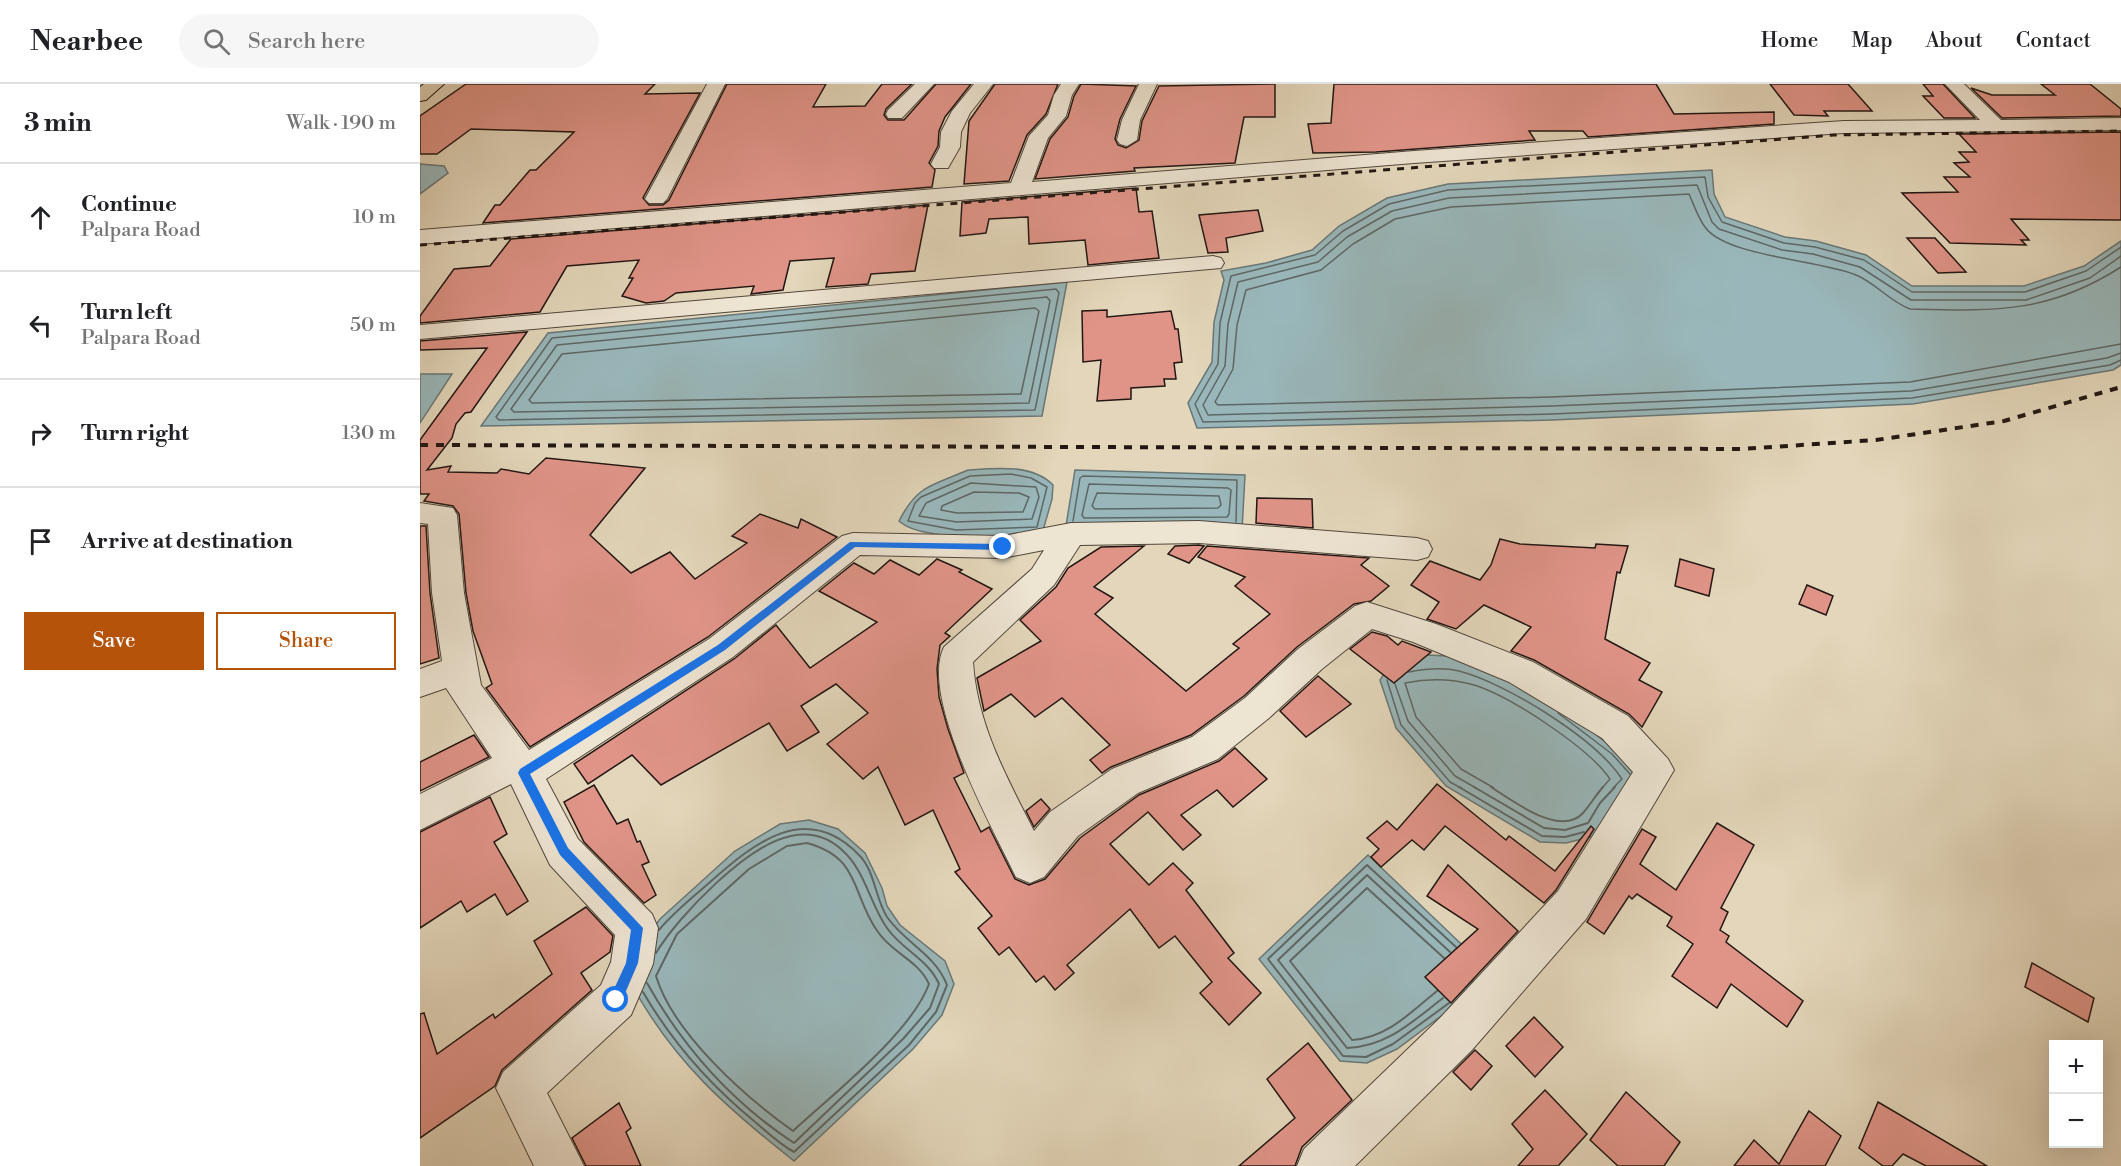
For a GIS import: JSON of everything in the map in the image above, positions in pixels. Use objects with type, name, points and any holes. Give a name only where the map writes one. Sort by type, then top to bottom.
[{"type":"main road","points":[[420,96],[435,84]]},
{"type":"street","points":[[656,199],[716,84]]},
{"type":"street","points":[[895,114],[925,84]]},
{"type":"street","points":[[941,164],[950,147],[951,132],[961,111],[984,84]]},
{"type":"street","points":[[1018,189],[1039,136],[1058,116],[1063,95],[1070,84]]},
{"type":"street","points":[[1127,140],[1131,120],[1148,84]]},
{"type":"street","points":[[1954,84],[1997,126]]},
{"type":"street","points":[[420,237],[1797,130],[2121,124]]},
{"type":"street","points":[[420,332],[1213,263]]},
{"type":"street","points":[[420,513],[442,515],[448,593],[464,689],[520,768],[564,852],[637,928],[632,963],[616,1000],[519,1089],[560,1166]]},
{"type":"street","points":[[420,813],[520,768],[721,648],[853,544],[1003,547],[1071,534],[1200,532],[1417,549]]},
{"type":"street","points":[[1071,534],[1043,577],[956,657],[955,678],[960,700],[982,763],[1030,864],[1064,824],[1125,782],[1205,748],[1257,708],[1310,659],[1367,615],[1424,633],[1521,672],[1615,727],[1655,770],[1572,905],[1456,1034],[1321,1166]]},
{"type":"street","points":[[420,683],[461,669]]},
{"type":"water","points":[[420,164],[444,166],[448,173],[420,194]]},
{"type":"water","points":[[1712,170],[1714,194],[1725,217],[1785,237],[1816,241],[1866,255],[1912,286],[2024,286],[2084,266],[2121,241],[2121,365],[2113,370],[1913,404],[1552,420],[1197,428],[1188,403],[1212,362],[1214,322],[1224,280],[1221,271],[1266,263],[1312,250],[1339,226],[1387,198],[1448,184]]},
{"type":"water","points":[[1067,282],[1042,416],[481,426],[548,333]]},
{"type":"water","points":[[420,374],[452,374],[420,423]]},
{"type":"water","points":[[1002,468],[1025,470],[1045,478],[1053,485],[1052,499],[1042,534],[946,535],[910,528],[899,521],[920,493],[935,483],[968,470]]},
{"type":"water","points":[[1075,470],[1245,475],[1242,530],[1065,532]]},
{"type":"water","points":[[1429,655],[1461,657],[1542,694],[1616,750],[1640,777],[1598,835],[1566,843],[1540,842],[1446,786],[1396,728],[1380,680],[1392,661]]},
{"type":"water","points":[[809,820],[838,829],[865,853],[882,888],[887,906],[900,925],[945,961],[954,984],[942,1015],[913,1049],[794,1161],[746,1122],[704,1083],[666,1039],[633,987],[651,931],[660,919],[735,851],[780,824]]},
{"type":"water","points":[[1368,855],[1481,963],[1464,999],[1397,1049],[1367,1063],[1340,1061],[1259,959]]},
{"type":"building","points":[[466,84],[655,84],[645,94],[700,93],[643,198],[649,205],[663,205],[669,200],[727,84],[826,84],[813,107],[865,106],[882,84],[912,84],[886,109],[884,115],[888,120],[904,120],[936,84],[971,84],[945,117],[939,131],[938,146],[929,163],[935,170],[932,187],[483,223],[495,205],[500,205],[530,170],[536,170],[574,132],[471,129],[437,154],[420,154],[420,116]]},
{"type":"building","points":[[995,84],[1058,84],[1046,114],[1027,135],[1009,181],[964,184],[969,121]]},
{"type":"building","points":[[1081,84],[1136,86],[1120,119],[1115,139],[1118,145],[1126,148],[1139,140],[1142,121],[1159,86],[1275,84],[1275,117],[1244,117],[1235,163],[1134,168],[1135,171],[1035,179],[1050,139],[1068,117],[1074,96]]},
{"type":"building","points":[[1334,84],[1656,84],[1674,114],[1774,112],[1774,124],[1588,137],[1583,131],[1529,131],[1535,140],[1376,152],[1313,153],[1308,124],[1331,123]]},
{"type":"building","points":[[1770,84],[1848,84],[1872,111],[1824,111],[1828,116],[1794,115]]},
{"type":"building","points":[[1923,84],[1943,84],[1975,118],[1944,118],[1923,96],[1933,96]]},
{"type":"building","points":[[2041,84],[2090,84],[2121,109],[2121,116],[2002,118],[1971,88],[1992,95],[2055,95]]},
{"type":"building","points":[[2121,132],[2121,220],[2011,219],[2029,240],[2021,240],[2026,245],[1950,243],[1902,193],[1958,192],[1944,177],[1970,177],[1954,163],[1969,162],[1959,152],[1976,152],[1959,134]]},
{"type":"building","points":[[1136,188],[1139,212],[1152,211],[1159,258],[1088,265],[1085,240],[1029,244],[1028,217],[989,219],[986,233],[960,236],[962,202]]},
{"type":"building","points":[[928,205],[915,271],[871,274],[868,284],[826,287],[834,258],[790,261],[783,290],[751,294],[754,286],[676,293],[664,301],[646,303],[622,296],[633,278],[629,278],[639,260],[567,266],[540,312],[420,323],[420,316],[454,269],[490,266],[511,239]]},
{"type":"building","points":[[1258,210],[1263,231],[1226,238],[1228,252],[1208,253],[1199,215]]},
{"type":"building","points":[[1907,238],[1935,238],[1966,272],[1938,273]]},
{"type":"building","points":[[1107,310],[1107,317],[1171,311],[1175,329],[1178,329],[1182,362],[1174,363],[1176,379],[1164,379],[1165,386],[1131,388],[1131,399],[1097,401],[1101,360],[1083,362],[1082,311]]},
{"type":"building","points":[[527,332],[471,412],[465,413],[456,424],[452,438],[427,470],[451,466],[448,472],[497,473],[501,469],[529,474],[546,458],[645,468],[590,535],[631,573],[670,552],[695,579],[747,543],[732,536],[760,514],[798,528],[801,519],[837,537],[708,637],[530,747],[486,688],[492,684],[473,631],[466,593],[459,514],[453,506],[424,501],[429,494],[420,494],[420,440],[487,348],[420,350],[420,341]]},
{"type":"building","points":[[1257,498],[1312,499],[1313,528],[1256,523]]},
{"type":"building","points":[[420,526],[426,526],[430,593],[439,658],[420,664]]},
{"type":"building","points":[[1500,539],[1520,544],[1595,548],[1596,544],[1628,546],[1620,573],[1617,572],[1605,639],[1650,663],[1639,680],[1662,692],[1642,727],[1629,714],[1534,660],[1511,651],[1531,627],[1484,605],[1456,629],[1427,619],[1439,602],[1411,585],[1430,561],[1480,580],[1491,565]]},
{"type":"building","points":[[1144,546],[1094,587],[1113,598],[1095,614],[1186,691],[1239,648],[1233,644],[1270,614],[1235,586],[1245,577],[1198,557],[1207,546],[1369,558],[1361,565],[1389,586],[1371,601],[1354,604],[1297,647],[1244,696],[1191,735],[1111,767],[1102,773],[1090,760],[1110,745],[1062,698],[1035,717],[1011,694],[984,711],[977,678],[1041,641],[1020,620],[1056,587],[1068,568],[1101,547]]},
{"type":"building","points":[[1175,546],[1204,546],[1189,563],[1168,554]]},
{"type":"building","points":[[937,559],[962,570],[959,572],[992,589],[945,633],[950,636],[940,645],[937,669],[939,697],[964,773],[954,778],[981,832],[989,827],[1015,879],[1029,885],[1045,879],[1080,838],[1139,795],[1219,761],[1235,748],[1267,779],[1233,807],[1217,790],[1181,815],[1201,835],[1183,850],[1148,812],[1110,844],[1149,885],[1173,863],[1193,883],[1186,890],[1234,953],[1228,958],[1261,993],[1229,1025],[1200,993],[1212,982],[1175,936],[1159,948],[1130,909],[1067,965],[1074,973],[1055,990],[1044,976],[1036,982],[1009,947],[999,955],[978,928],[992,916],[955,872],[960,869],[933,810],[905,825],[878,767],[863,779],[827,744],[868,713],[836,684],[801,706],[819,732],[787,751],[769,723],[661,785],[632,755],[588,784],[574,764],[734,659],[776,625],[810,668],[877,622],[819,591],[854,563],[874,574],[890,560],[919,575]]},
{"type":"building","points":[[1680,559],[1714,569],[1709,596],[1675,586]]},
{"type":"building","points":[[1807,585],[1833,596],[1826,615],[1799,604]]},
{"type":"building","points":[[1372,632],[1387,636],[1398,645],[1402,641],[1431,652],[1394,683],[1350,649]]},
{"type":"building","points":[[1318,676],[1351,704],[1306,737],[1280,711]]},
{"type":"building","points":[[474,735],[489,757],[420,791],[420,762]]},
{"type":"building","points":[[1437,784],[1506,840],[1509,836],[1555,871],[1591,826],[1594,829],[1556,890],[1544,903],[1445,826],[1424,850],[1412,840],[1381,867],[1371,857],[1379,849],[1367,838],[1387,821],[1397,830]]},
{"type":"building","points":[[594,785],[617,824],[628,819],[637,842],[640,841],[649,862],[642,865],[656,895],[644,903],[584,842],[564,802]]},
{"type":"building","points":[[490,797],[507,834],[494,842],[528,901],[507,915],[495,894],[467,912],[461,901],[420,928],[420,832]]},
{"type":"building","points":[[1041,799],[1050,809],[1034,827],[1026,811]]},
{"type":"building","points":[[1717,823],[1754,845],[1721,908],[1728,912],[1720,930],[1729,936],[1726,942],[1803,1001],[1787,1027],[1731,984],[1717,1008],[1672,976],[1693,944],[1667,926],[1672,917],[1637,894],[1632,899],[1629,896],[1604,934],[1587,922],[1642,829],[1656,837],[1640,864],[1676,890]]},
{"type":"building","points":[[1448,865],[1518,931],[1451,1003],[1425,977],[1478,929],[1427,896]]},
{"type":"building","points":[[586,907],[613,936],[610,952],[581,973],[592,990],[502,1070],[495,1086],[420,1138],[420,1014],[424,1013],[437,1054],[493,1014],[495,1018],[552,974],[534,941]]},
{"type":"building","points":[[2032,963],[2094,998],[2088,1022],[2025,987]]},
{"type":"building","points":[[1534,1017],[1563,1047],[1535,1077],[1506,1046]]},
{"type":"building","points":[[1308,1043],[1352,1100],[1302,1147],[1295,1166],[1239,1166],[1295,1118],[1267,1079]]},
{"type":"building","points":[[1475,1050],[1492,1066],[1471,1090],[1453,1072]]},
{"type":"building","points":[[1545,1090],[1587,1134],[1558,1166],[1518,1166],[1533,1149],[1512,1124]]},
{"type":"building","points":[[1626,1092],[1680,1142],[1664,1166],[1618,1166],[1590,1140]]},
{"type":"building","points":[[1878,1102],[1987,1166],[1926,1166],[1903,1154],[1892,1166],[1883,1166],[1859,1148]]},
{"type":"building","points":[[619,1103],[631,1128],[626,1132],[641,1166],[586,1166],[572,1138]]},
{"type":"building","points":[[1809,1111],[1841,1136],[1825,1166],[1734,1166],[1754,1140],[1779,1164]]},
{"type":"railway","points":[[420,245],[1834,135],[2121,131]]},
{"type":"railway","points":[[420,445],[1742,449],[1876,440],[2004,421],[2121,387]]},
{"type":"route","points":[[616,1000],[632,963],[637,928],[564,852],[524,773],[721,648],[853,544],[1003,547]]}]
